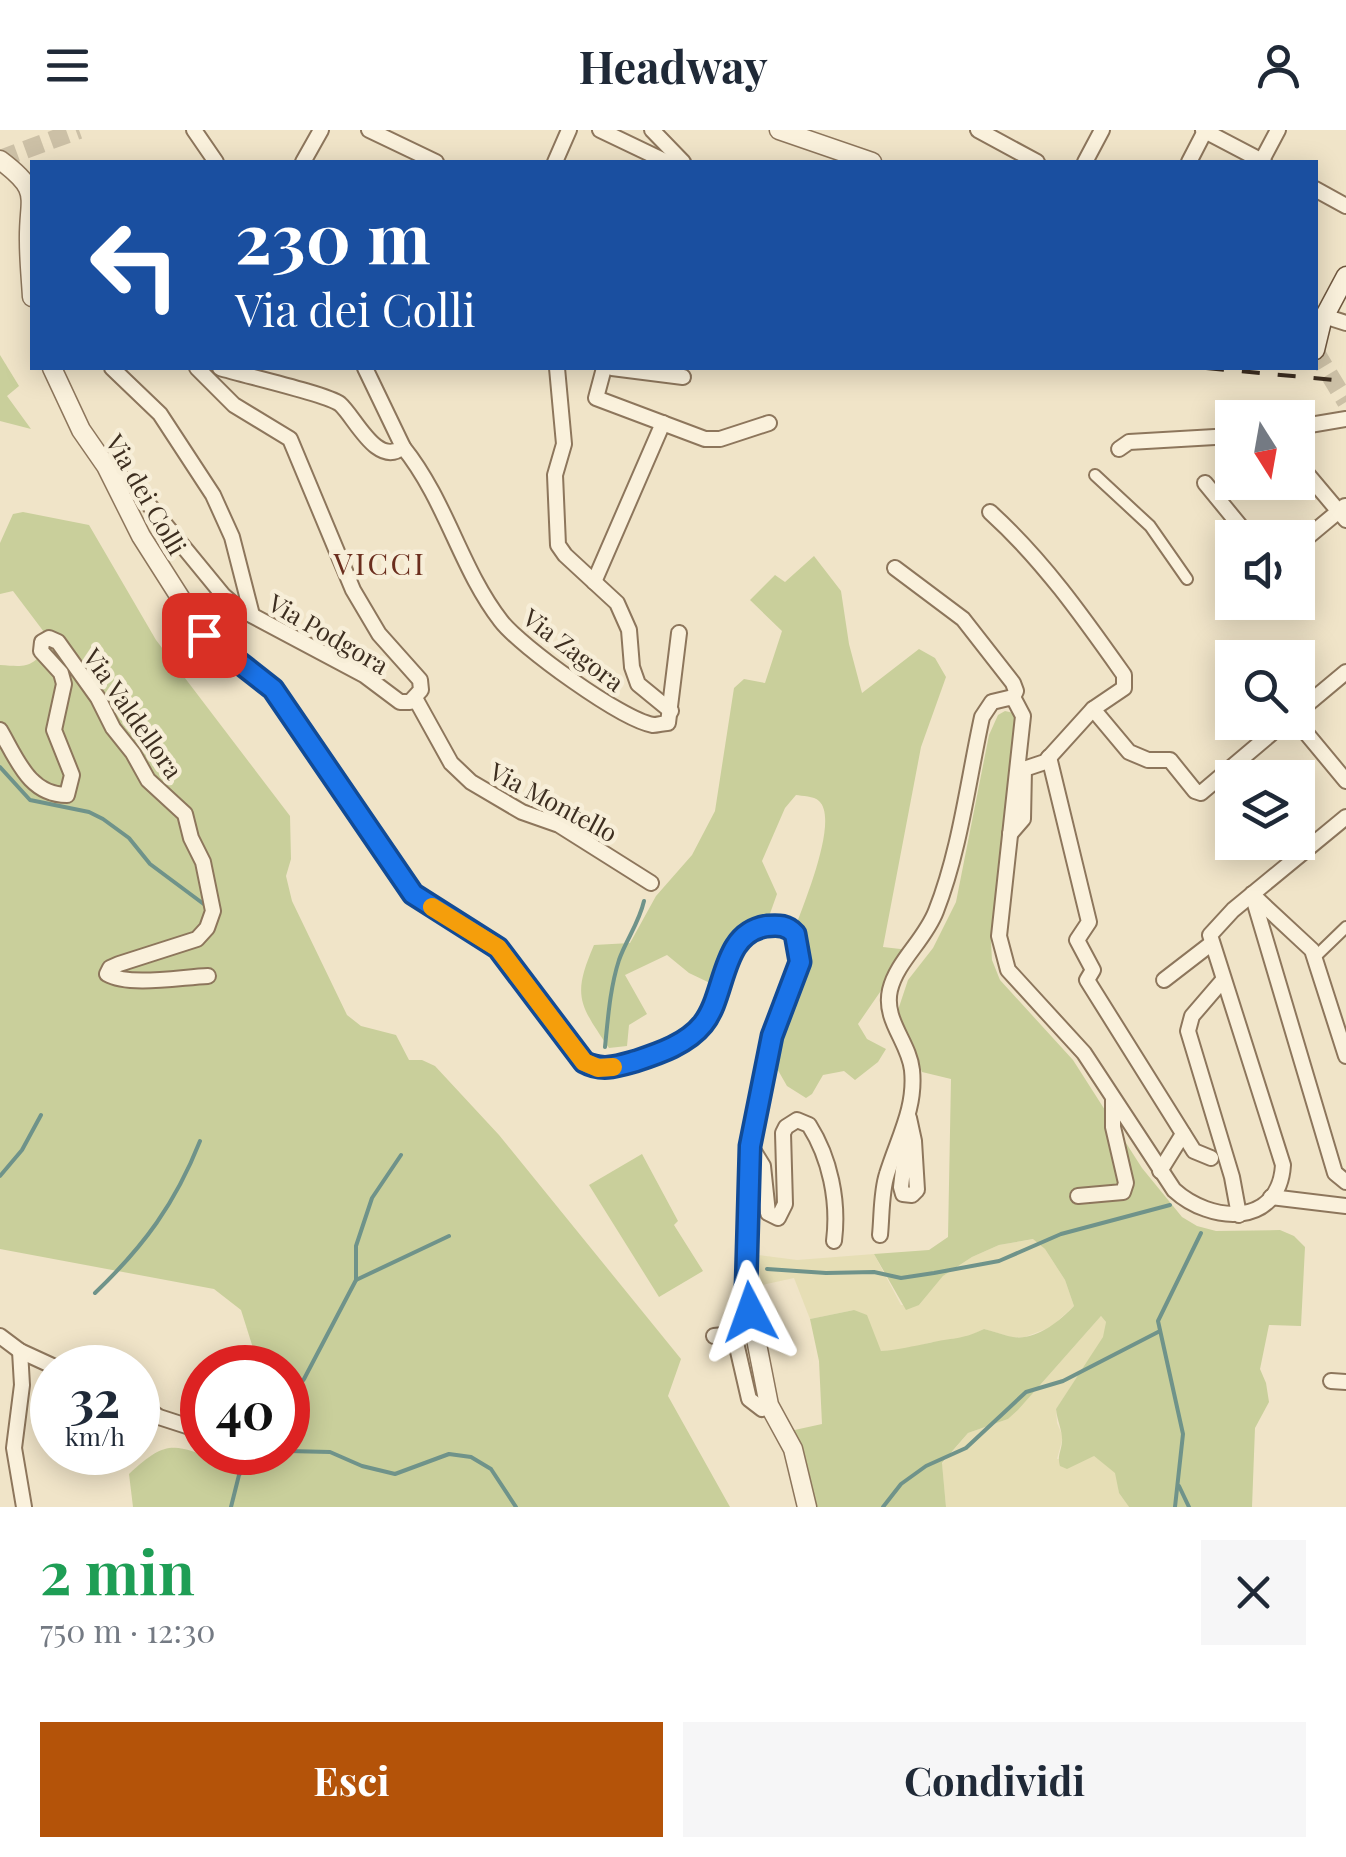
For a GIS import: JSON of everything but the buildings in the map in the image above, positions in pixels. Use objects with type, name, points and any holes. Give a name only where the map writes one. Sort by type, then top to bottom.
[{"type":"street","points":[[194,130],[215,160]]},
{"type":"street","points":[[302,130],[313,144]]},
{"type":"street","points":[[303,160],[321,130]]},
{"type":"street","points":[[369,130],[413,158]]},
{"type":"street","points":[[557,160],[569,130]]},
{"type":"street","points":[[600,130],[663,160]]},
{"type":"street","points":[[652,130],[681,160]]},
{"type":"street","points":[[779,130],[819,136],[868,160]]},
{"type":"street","points":[[978,130],[1033,160]]},
{"type":"street","points":[[1086,160],[1102,130]]},
{"type":"street","points":[[1263,160],[1278,130]]},
{"type":"street","points":[[1189,160],[1204,131],[1258,160]]},
{"type":"street","points":[[0,160],[20,175],[30,193]]},
{"type":"street","points":[[1318,191],[1346,206]]},
{"type":"street","points":[[30,223],[30,256]]},
{"type":"street","points":[[1346,276],[1320,320],[1346,323]]},
{"type":"street","name":"Via dei Colli","points":[[53,370],[81,430],[106,466],[141,536],[204,635],[273,689],[413,894],[498,948],[584,1062],[611,1068],[672,1048],[702,1026],[734,946],[746,934],[763,926],[790,928],[798,943],[800,962],[772,1036],[750,1146],[746,1288],[769,1405],[793,1448],[807,1507]]},
{"type":"street","points":[[114,370],[160,414],[213,494],[232,537],[252,615]]},
{"type":"street","name":"Via Podgora","points":[[106,466],[147,500],[223,595],[252,615],[364,675],[400,702],[415,698],[421,690],[420,680],[379,634],[354,590],[290,439],[234,405],[199,370]]},
{"type":"street","points":[[227,370],[339,404],[357,430],[388,453],[396,452],[404,447],[366,370]]},
{"type":"street","points":[[557,370],[564,444],[555,475],[558,545],[617,603],[626,617],[632,668],[638,684],[671,711]]},
{"type":"street","points":[[603,370],[596,398],[712,440],[769,423]]},
{"type":"street","points":[[628,370],[683,377]]},
{"type":"street","points":[[1315,424],[1346,418]]},
{"type":"street","points":[[594,582],[663,423]]},
{"type":"street","points":[[1120,450],[1129,442],[1215,437]]},
{"type":"street","name":"Via Zagora","points":[[404,447],[425,474],[478,585],[503,624],[598,700],[653,725],[668,723],[671,711]]},
{"type":"street","points":[[1095,475],[1150,526],[1187,579]]},
{"type":"street","points":[[1315,482],[1344,512],[1315,533]]},
{"type":"street","points":[[1205,483],[1235,520]]},
{"type":"street","points":[[990,512],[1048,572],[1124,675],[1125,685],[1093,709],[1049,757],[1024,769],[1024,819],[1009,834]]},
{"type":"street","points":[[896,568],[963,619],[1008,675],[1016,690],[1013,697]]},
{"type":"street","points":[[671,711],[679,633]]},
{"type":"street","name":"Via Valdellora","points":[[0,730],[35,786],[53,795],[67,796],[72,775],[54,730],[64,684],[61,673],[42,651],[42,642],[49,638],[58,642],[148,780],[185,814],[190,838],[203,862],[213,911],[208,928],[196,939],[120,964],[107,974],[134,980],[208,976]]},
{"type":"street","points":[[1315,698],[1346,672]]},
{"type":"street","points":[[1013,697],[1023,716],[999,936],[1004,962],[1084,1054],[1174,1190],[1190,1202],[1219,1214],[1238,1215],[1271,1198],[1283,1165],[1210,934],[1233,910],[1346,818]]},
{"type":"street","points":[[880,1234],[886,1178],[909,1118],[912,1068],[890,1014],[888,996],[898,970],[923,938],[942,895],[982,716],[992,702],[1013,697]]},
{"type":"street","name":"Via Montello","points":[[415,698],[450,763],[470,781],[522,812],[559,825],[651,883]]},
{"type":"street","points":[[1093,709],[1132,754],[1148,760],[1170,760],[1194,791],[1203,793],[1264,740]]},
{"type":"street","points":[[1312,740],[1346,781]]},
{"type":"street","points":[[1049,757],[1089,922],[1078,940],[1093,970],[1087,980],[1194,1152],[1211,1158]]},
{"type":"street","points":[[1252,894],[1315,957],[1346,1056]]},
{"type":"street","points":[[1252,894],[1341,1178]]},
{"type":"street","points":[[1315,957],[1346,927]]},
{"type":"street","points":[[1164,980],[1212,943]]},
{"type":"street","points":[[1223,980],[1192,1016],[1188,1031],[1232,1177],[1238,1215]]},
{"type":"street","points":[[1078,1196],[1123,1192],[1126,1184],[1113,1127],[1114,1099]]},
{"type":"street","points":[[750,1146],[763,1166],[768,1213],[778,1218],[785,1207],[783,1134],[793,1122],[809,1124],[831,1181],[836,1216],[834,1240]]},
{"type":"street","points":[[1160,1172],[1183,1134]]},
{"type":"street","points":[[1271,1198],[1346,1206]]},
{"type":"street","name":"Via dei Colli","points":[[714,1336],[734,1334],[748,1399],[762,1409],[769,1405]]},
{"type":"street","points":[[0,1336],[30,1356]]},
{"type":"street","points":[[20,1351],[22,1385],[7,1448],[24,1507]]},
{"type":"shaded area","points":[[1034,1239],[1065,1280],[1074,1306],[1051,1327],[1025,1337],[984,1329],[959,1341],[881,1351],[854,1310],[810,1319],[794,1278],[757,1286],[758,1255],[797,1260],[874,1254],[901,1305],[919,1305],[943,1276],[972,1257],[999,1245]]},
{"type":"shaded area","points":[[1101,1316],[1106,1322],[1104,1337],[1056,1409],[1063,1437],[1057,1459],[1094,1456],[1116,1473],[1119,1493],[1129,1507],[946,1507],[942,1464],[968,1433],[1008,1419],[1018,1410]]},
{"type":"green space","points":[[0,355],[19,386],[7,396],[31,429],[0,421]]},
{"type":"green space","points":[[23,512],[89,525],[156,640],[290,816],[291,859],[286,876],[292,901],[347,1015],[361,1026],[396,1035],[409,1060],[435,1066],[499,1135],[681,1359],[668,1396],[730,1507],[133,1507],[129,1475],[160,1475],[160,1451],[170,1448],[180,1448],[180,1475],[310,1475],[310,1345],[252,1345],[241,1310],[214,1289],[0,1249],[0,665],[29,664],[49,644],[13,591],[0,594],[0,543],[13,514]]},
{"type":"green space","points":[[814,556],[841,591],[862,693],[919,649],[935,658],[946,677],[921,747],[883,947],[909,950],[858,1024],[867,1039],[886,1049],[878,1062],[855,1080],[844,1071],[823,1075],[806,1098],[787,1086],[775,1065],[802,937],[797,923],[823,841],[824,810],[817,799],[796,795],[785,808],[762,861],[777,894],[767,922],[744,932],[730,944],[710,983],[689,973],[667,955],[625,975],[647,1014],[629,1025],[627,1046],[609,1048],[585,1010],[581,988],[594,945],[630,943],[656,896],[692,855],[715,811],[734,688],[744,679],[765,683],[782,631],[750,600],[775,575],[785,582]]},
{"type":"green space","points":[[1005,711],[1014,713],[1017,730],[991,942],[992,960],[1000,980],[1073,1060],[1142,1168],[1182,1217],[1216,1231],[1280,1230],[1305,1247],[1301,1326],[1269,1325],[1260,1369],[1269,1402],[1255,1428],[1252,1507],[1129,1507],[1119,1493],[1115,1473],[1094,1456],[1067,1469],[1060,1466],[1062,1438],[1056,1409],[1103,1337],[1106,1322],[1101,1316],[1018,1410],[1008,1419],[968,1433],[942,1463],[946,1507],[814,1507],[790,1431],[822,1424],[819,1361],[810,1319],[854,1310],[867,1315],[881,1351],[962,1337],[984,1329],[1027,1337],[1053,1325],[1074,1306],[1065,1280],[1045,1249],[1033,1239],[999,1245],[972,1257],[943,1276],[919,1305],[906,1310],[874,1254],[929,1250],[948,1237],[951,1079],[922,1072],[898,1010],[908,980],[933,948],[956,902],[989,735],[998,715]]},
{"type":"green space","points":[[642,1154],[678,1221],[674,1225],[703,1271],[659,1297],[589,1185]]},
{"type":"waterway","points":[[0,767],[30,800],[89,812],[103,819],[129,838],[150,864],[205,905]]},
{"type":"waterway","points":[[605,1047],[616,971],[644,901]]},
{"type":"waterway","points":[[0,1176],[22,1150],[41,1115]]},
{"type":"waterway","points":[[95,1293],[156,1223],[180,1185],[200,1141]]},
{"type":"waterway","points":[[310,1368],[356,1280],[356,1246],[372,1198],[401,1155]]},
{"type":"waterway","points":[[767,1269],[874,1272],[901,1278],[934,1273],[999,1261],[1061,1234],[1170,1205]]},
{"type":"waterway","points":[[1175,1507],[1183,1434],[1158,1321],[1201,1233]]},
{"type":"waterway","points":[[356,1280],[449,1236]]},
{"type":"waterway","points":[[883,1507],[901,1484],[926,1466],[966,1448],[1026,1392],[1063,1381],[1160,1331]]},
{"type":"waterway","points":[[310,1452],[330,1452],[362,1466],[395,1474],[449,1454],[471,1457],[491,1469],[516,1507]]},
{"type":"waterway","points":[[231,1507],[239,1475]]},
{"type":"waterway","points":[[1179,1486],[1189,1507]]},
{"type":"tunnel","points":[[0,159],[79,130]]},
{"type":"tunnel","points":[[1318,356],[1346,402]]},
{"type":"railway","points":[[1228,370],[1346,381]]},
{"type":"slow traffic","points":[[432,907],[498,948],[584,1062],[598,1068],[613,1067]]},
{"type":"district","name":"VICCI","points":[[380,563]]},
{"type":"route","points":[[204,635],[273,689],[413,894],[498,948],[584,1062],[593,1067],[624,1064],[672,1048],[708,1017],[734,946],[746,934],[763,926],[783,926],[795,934],[800,962],[772,1036],[750,1146],[746,1288],[750,1312]]}]
